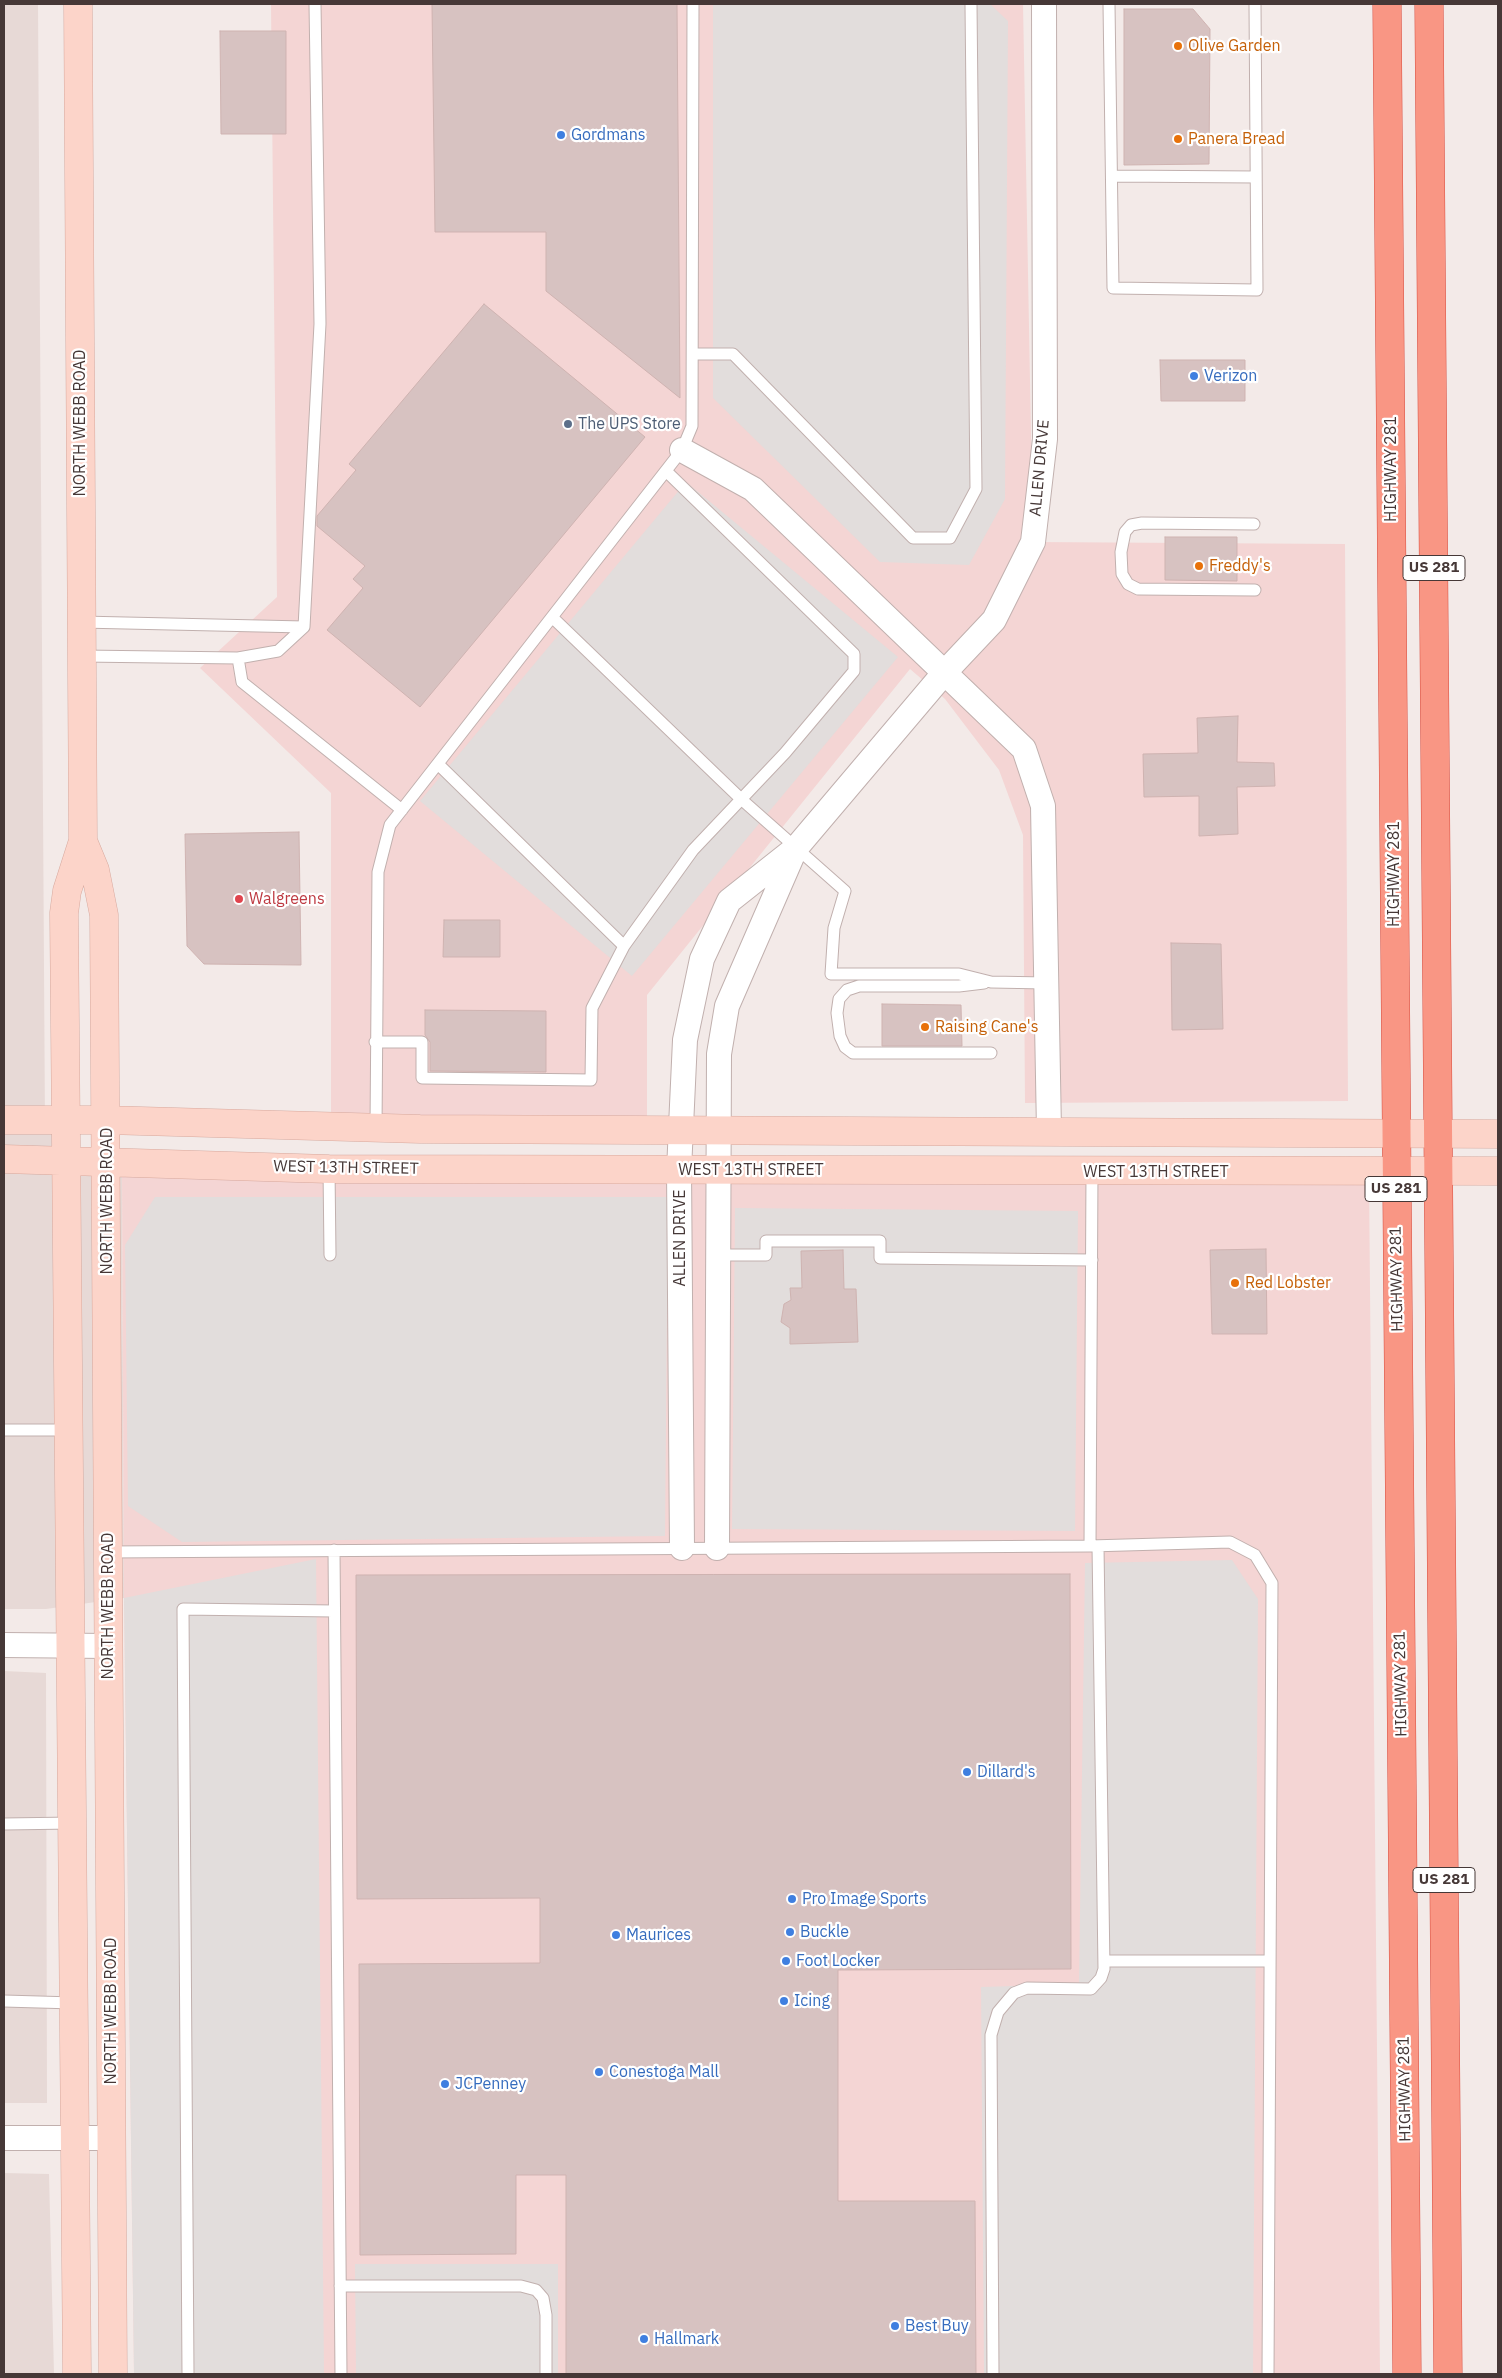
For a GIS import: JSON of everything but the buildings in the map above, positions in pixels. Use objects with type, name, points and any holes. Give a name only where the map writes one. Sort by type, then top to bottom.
[{"type":"highway","name":"HIGHWAY 281","points":[[1387,4],[1395,1132],[1407,2374]]},
{"type":"highway","name":"US 281","points":[[1429,4],[1448,2374]]},
{"type":"main road","name":"NORTH WEBB ROAD","points":[[77,2374],[72,1645],[64,1160],[64,913],[67,891],[83,842],[78,4]]},
{"type":"main road","name":"NORTH WEBB ROAD","points":[[83,842],[95,870],[104,915],[113,2374]]},
{"type":"main road","points":[[4,1120],[106,1120],[376,1128],[1498,1134]]},
{"type":"main road","name":"WEST 13TH STREET","points":[[4,1159],[329,1169],[1092,1172],[1498,1171]]},
{"type":"street","name":"ALLEN DRIVE","points":[[682,1548],[679,1170],[686,1040],[702,960],[729,901],[796,848],[945,672],[994,620],[1033,542],[1045,439],[1044,4]]},
{"type":"street","points":[[682,450],[753,489],[1024,749],[1043,806],[1049,1131]]},
{"type":"street","name":"ALLEN DRIVE","points":[[717,1548],[719,1054],[727,1006],[796,848]]},
{"type":"street","points":[[4,1645],[108,1646]]},
{"type":"street","points":[[4,2138],[112,2138]]},
{"type":"lane","points":[[82,656],[238,658],[278,651],[304,628],[320,324],[315,4]]},
{"type":"lane","points":[[376,1128],[375,1042],[378,872],[390,825],[682,450],[692,426],[693,4]]},
{"type":"lane","points":[[693,354],[733,354],[912,538],[950,538],[976,489],[970,4]]},
{"type":"lane","points":[[1109,4],[1113,288],[1257,290],[1255,4]]},
{"type":"lane","points":[[1112,176],[1256,177]]},
{"type":"lane","points":[[375,1042],[422,1042],[422,1078],[591,1080],[592,1008],[624,946],[693,850],[785,753],[854,671],[854,654],[666,471]]},
{"type":"lane","points":[[1254,524],[1142,523],[1131,525],[1125,532],[1121,552],[1122,574],[1128,584],[1138,589],[1255,590]]},
{"type":"lane","points":[[552,617],[741,799],[845,891],[834,928],[831,974],[959,974],[991,982]]},
{"type":"lane","points":[[81,622],[304,628]]},
{"type":"lane","points":[[238,658],[242,682],[402,810]]},
{"type":"lane","points":[[438,764],[624,946]]},
{"type":"lane","points":[[991,1053],[853,1053],[845,1047],[840,1036],[837,1013],[839,999],[847,990],[859,986],[959,986],[991,982],[1046,983]]},
{"type":"lane","points":[[329,1169],[330,1255]]},
{"type":"lane","points":[[994,2374],[991,2035],[998,2012],[1014,1993],[1027,1988],[1091,1989],[1101,1978],[1104,1961],[1094,1546],[1092,1172]]},
{"type":"lane","points":[[719,1255],[766,1255],[766,1241],[880,1241],[880,1258],[1092,1260]]},
{"type":"lane","points":[[4,1430],[68,1430]]},
{"type":"lane","points":[[108,1552],[1094,1546],[1230,1542],[1256,1554],[1272,1583],[1268,2374]]},
{"type":"lane","points":[[334,1550],[341,2374]]},
{"type":"lane","points":[[188,2374],[183,1610],[334,1611]]},
{"type":"lane","points":[[4,1824],[73,1824]]},
{"type":"lane","points":[[1104,1961],[1270,1960]]},
{"type":"lane","points":[[4,2001],[74,2003]]},
{"type":"lane","points":[[340,2286],[521,2286],[536,2290],[543,2298],[546,2315],[546,2374]]},
{"type":"shaded area","points":[[4,4],[38,4],[45,1128],[122,1176],[124,1598],[46,1609],[4,1609]]},
{"type":"shaded area","points":[[271,4],[1023,4],[1033,542],[1345,544],[1348,1101],[1025,1103],[1023,835],[999,770],[945,699],[910,669],[647,995],[647,1120],[331,1120],[331,793],[200,668],[277,597]]},
{"type":"shaded area","points":[[713,4],[990,4],[1008,21],[1005,499],[969,565],[880,562],[713,398]]},
{"type":"shaded area","points":[[686,482],[898,657],[632,976],[420,801]]},
{"type":"shaded area","points":[[122,1176],[1369,1180],[1380,2374],[134,2374],[124,1598]]},
{"type":"shaded area","points":[[155,1197],[668,1197],[665,1536],[182,1542],[128,1506],[125,1245]]},
{"type":"shaded area","points":[[735,1208],[1078,1211],[1075,1531],[732,1529]]},
{"type":"shaded area","points":[[316,1559],[324,2374],[134,2374],[124,1598]]},
{"type":"shaded area","points":[[1232,1560],[1258,1599],[1253,2374],[984,2374],[981,1987],[1079,1984],[1085,1563]]},
{"type":"shaded area","points":[[4,1671],[46,1673],[47,2103],[4,2103]]},
{"type":"shaded area","points":[[4,2173],[49,2174],[54,2374],[4,2374]]},
{"type":"shaded area","points":[[355,2264],[558,2264],[558,2374],[356,2374]]},
{"type":"place","name":"Olive Garden","points":[[1178,46]]},
{"type":"place","name":"Gordmans","points":[[561,135]]},
{"type":"place","name":"Panera Bread","points":[[1178,139]]},
{"type":"place","name":"Verizon","points":[[1194,376]]},
{"type":"place","name":"The UPS Store","points":[[568,424]]},
{"type":"place","name":"Freddy's","points":[[1199,566]]},
{"type":"place","name":"Walgreens","points":[[239,899]]},
{"type":"place","name":"Raising Cane's","points":[[925,1027]]},
{"type":"place","name":"Red Lobster","points":[[1235,1283]]},
{"type":"place","name":"Dillard's","points":[[967,1772]]},
{"type":"place","name":"Pro Image Sports","points":[[792,1899]]},
{"type":"place","name":"Buckle","points":[[790,1932]]},
{"type":"place","name":"Maurices","points":[[616,1935]]},
{"type":"place","name":"Foot Locker","points":[[786,1961]]},
{"type":"place","name":"Icing","points":[[784,2001]]},
{"type":"place","name":"Conestoga Mall","points":[[599,2072]]},
{"type":"place","name":"JCPenney","points":[[445,2084]]},
{"type":"place","name":"Best Buy","points":[[895,2326]]},
{"type":"place","name":"Hallmark","points":[[644,2339]]}]
